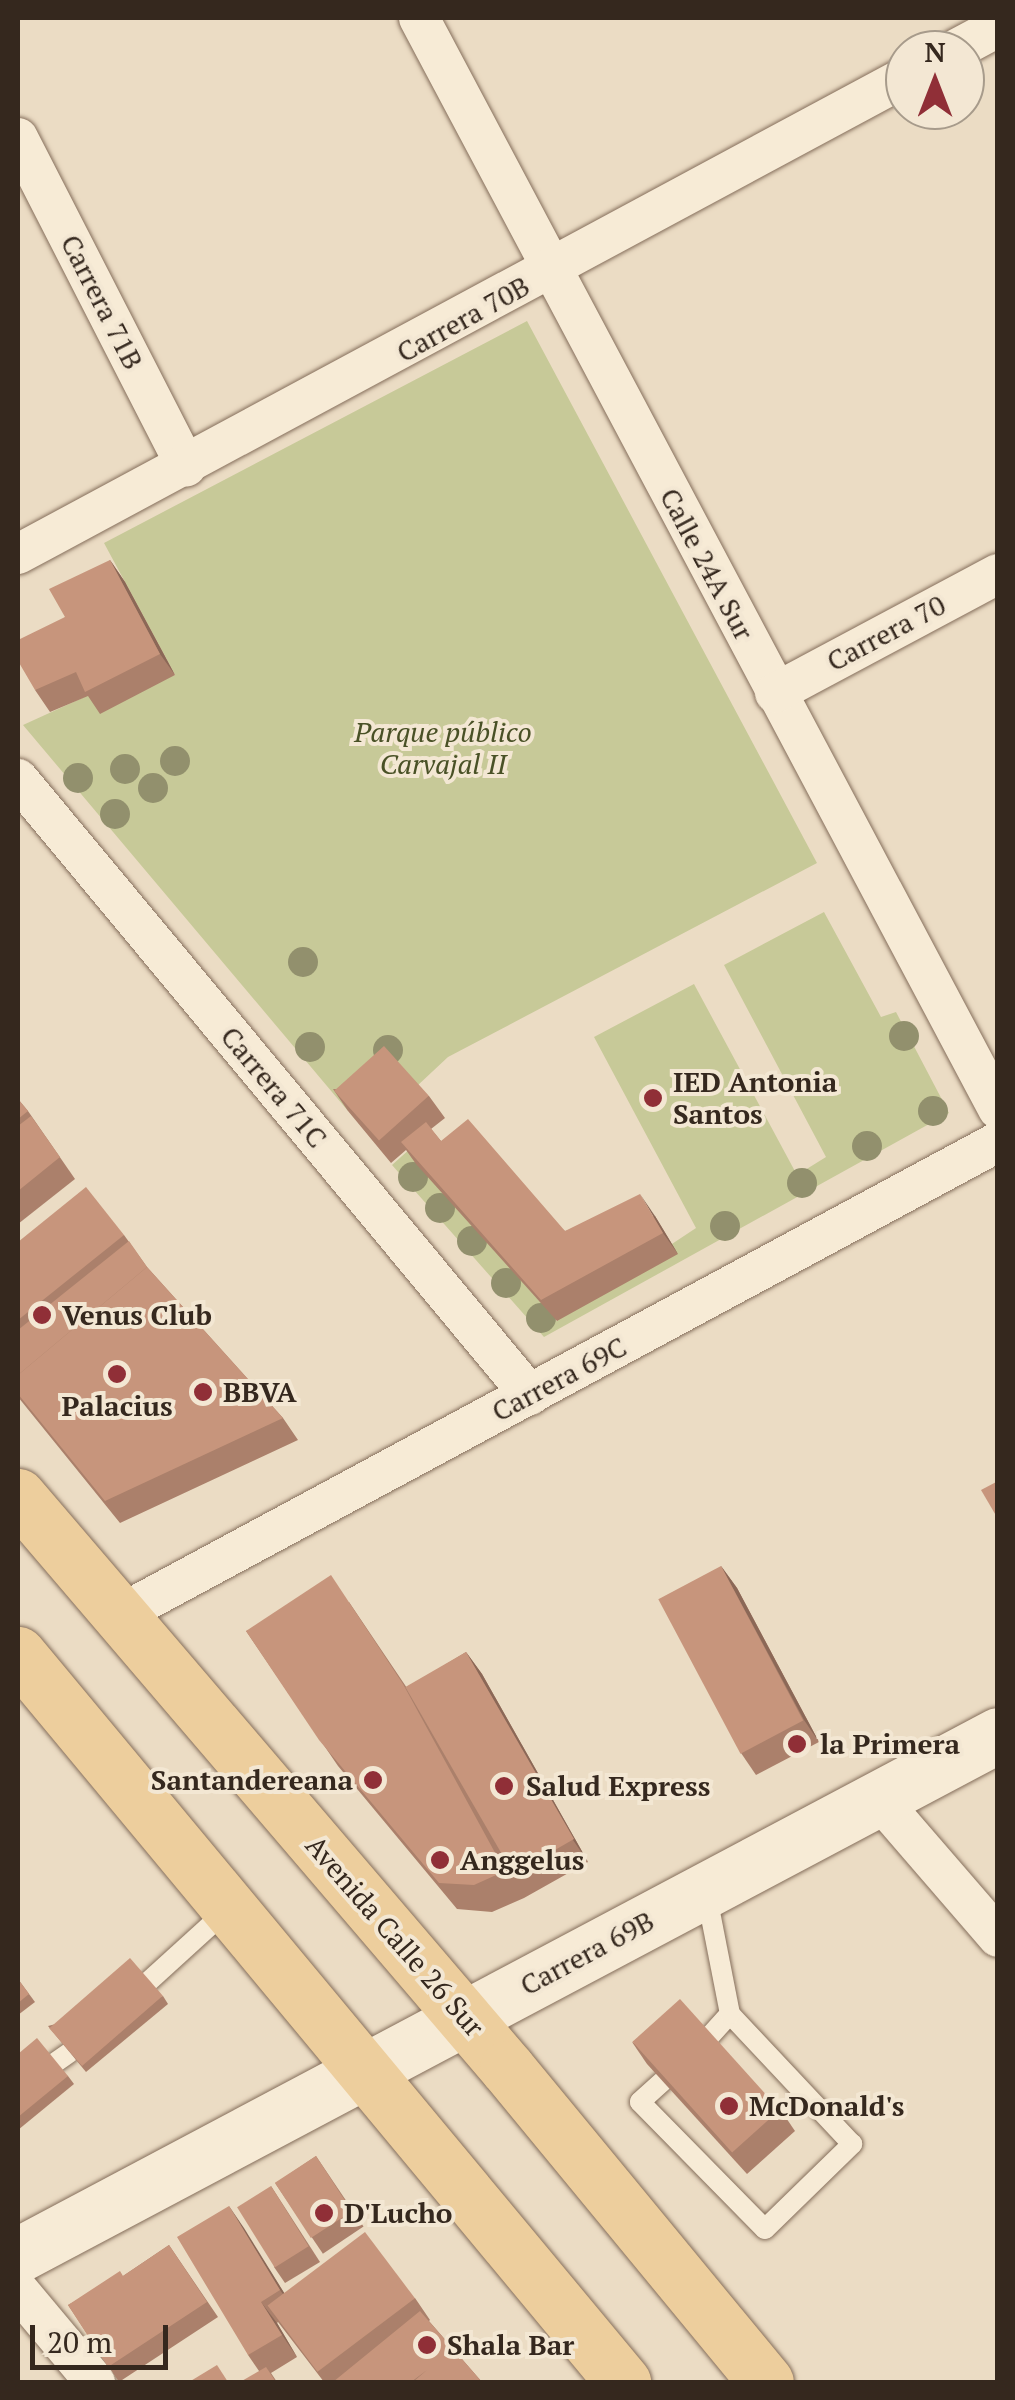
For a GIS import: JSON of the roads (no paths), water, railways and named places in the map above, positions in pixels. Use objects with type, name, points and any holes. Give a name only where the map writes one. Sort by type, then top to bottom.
[{"type":"main road","name":"Avenida Calle 26 Sur","points":[[18,1496],[464,2016],[766,2382]]},
{"type":"main road","points":[[18,1654],[623,2382]]},
{"type":"street","name":"Calle 24A Sur","points":[[419,18],[998,1109]]},
{"type":"street","name":"Carrera 70B","points":[[18,554],[885,88]]},
{"type":"street","name":"Carrera 71B","points":[[18,138],[186,466]]},
{"type":"street","name":"Carrera 70","points":[[775,693],[998,574]]},
{"type":"street","name":"Carrera 71C","points":[[18,779],[530,1394]]},
{"type":"street","name":"Carrera 69C","points":[[119,1616],[998,1142]]},
{"type":"street","name":"Carrera 69B","points":[[18,2256],[998,1735]]},
{"type":"street","points":[[879,1799],[998,1937]]},
{"type":"street","points":[[18,2290],[95,2382]]},
{"type":"lane","points":[[663,2081],[640,2102],[765,2229],[852,2144],[730,2014],[706,1890]]},
{"type":"lane","points":[[149,1981],[231,1906]]},
{"type":"lane","points":[[709,2037],[730,2014]]},
{"type":"place","name":"IED Antonia Santos","points":[[653,1098]]},
{"type":"place","name":"Venus Club","points":[[42,1315]]},
{"type":"place","name":"Palacius","points":[[117,1374]]},
{"type":"place","name":"BBVA","points":[[203,1392]]},
{"type":"place","name":"la Primera","points":[[797,1744]]},
{"type":"place","name":"Santandereana","points":[[373,1780]]},
{"type":"place","name":"Salud Express","points":[[504,1786]]},
{"type":"place","name":"Anggelus","points":[[440,1860]]},
{"type":"place","name":"McDonald's","points":[[729,2106]]},
{"type":"place","name":"D'Lucho","points":[[324,2213]]},
{"type":"place","name":"Shala Bar","points":[[427,2345]]},
{"type":"park label","name":"Parque público Carvajal II","points":[[443,748]]}]
